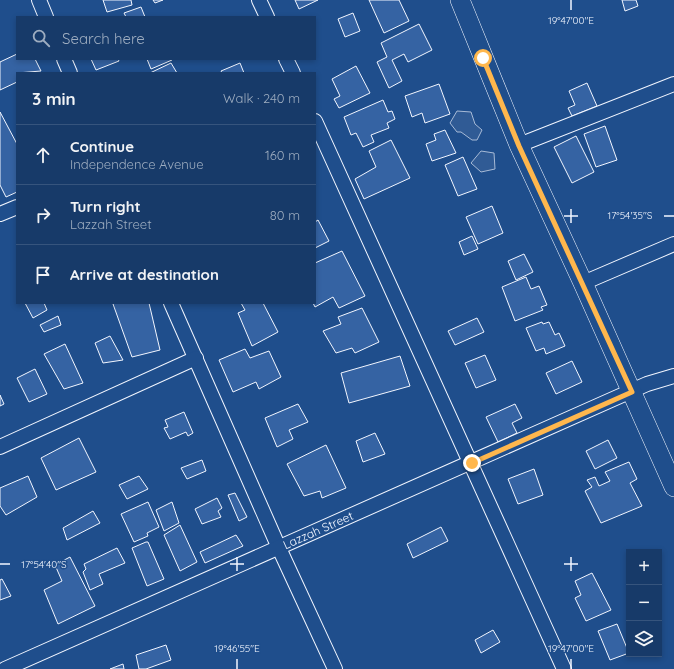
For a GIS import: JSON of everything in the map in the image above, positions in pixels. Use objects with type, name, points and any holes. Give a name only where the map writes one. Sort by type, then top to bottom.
[{"type":"street","points":[[39,0],[46,16]]},
{"type":"street","points":[[259,0],[267,16]]},
{"type":"street","points":[[460,0],[519,146],[583,282],[674,488]]},
{"type":"street","points":[[64,60],[70,72]]},
{"type":"street","points":[[286,60],[292,72]]},
{"type":"street","points":[[519,146],[674,84]]},
{"type":"street","points":[[316,123],[472,463],[564,669]]},
{"type":"street","points":[[0,214],[16,207]]},
{"type":"street","points":[[583,282],[674,244]]},
{"type":"street","points":[[172,304],[279,548],[336,669]]},
{"type":"street","points":[[0,446],[196,358]]},
{"type":"street","name":"Lazzah Street","points":[[5,669],[632,392],[647,384],[674,376]]},
{"type":"shaded area","points":[[457,111],[471,112],[475,124],[482,130],[477,140],[472,140],[461,132],[457,132],[450,123]]},
{"type":"shaded area","points":[[481,151],[494,153],[495,169],[481,172],[471,163]]},
{"type":"building","points":[[103,0],[131,0],[132,5],[107,12]]},
{"type":"building","points":[[153,0],[163,0],[155,3]]},
{"type":"building","points":[[295,0],[318,0],[299,9]]},
{"type":"building","points":[[369,0],[399,0],[409,21],[384,33]]},
{"type":"building","points":[[622,0],[636,0],[638,6],[625,11]]},
{"type":"building","points":[[141,7],[145,16],[126,16],[124,13]]},
{"type":"building","points":[[353,13],[360,31],[345,37],[338,19]]},
{"type":"building","points":[[419,24],[432,50],[408,62],[404,54],[392,60],[402,81],[389,88],[377,62],[387,57],[381,43]]},
{"type":"building","points":[[16,54],[16,60],[36,60],[41,71],[16,72],[16,82],[0,90],[0,62]]},
{"type":"building","points":[[91,60],[119,61],[96,70]]},
{"type":"building","points":[[147,60],[172,60],[151,69]]},
{"type":"building","points":[[171,63],[176,72],[152,72]]},
{"type":"building","points":[[240,63],[244,72],[222,72]]},
{"type":"building","points":[[356,66],[370,93],[339,108],[334,99],[340,96],[332,79]]},
{"type":"building","points":[[587,83],[597,106],[572,116],[568,108],[575,105],[569,91]]},
{"type":"building","points":[[439,84],[450,114],[425,123],[422,113],[412,117],[405,96]]},
{"type":"building","points":[[383,100],[388,112],[392,111],[395,119],[387,123],[389,128],[371,135],[374,142],[363,147],[356,133],[351,135],[344,117]]},
{"type":"building","points":[[0,112],[16,142],[16,192],[6,197],[0,185]]},
{"type":"building","points":[[605,126],[617,160],[596,167],[584,134]]},
{"type":"building","points":[[445,130],[456,153],[432,161],[426,144],[436,140],[434,134]]},
{"type":"building","points":[[576,136],[594,172],[572,183],[554,147]]},
{"type":"building","points":[[391,140],[410,178],[364,199],[355,179],[376,167],[369,151]]},
{"type":"building","points":[[463,157],[477,189],[458,196],[445,165]]},
{"type":"building","points":[[492,206],[503,233],[478,244],[466,217]]},
{"type":"building","points":[[318,220],[329,241],[316,248],[316,221]]},
{"type":"building","points":[[472,236],[478,249],[464,255],[459,242]]},
{"type":"building","points":[[342,251],[365,296],[339,308],[333,297],[315,307],[314,304],[316,304],[316,263]]},
{"type":"building","points":[[524,254],[533,272],[516,280],[508,261]]},
{"type":"building","points":[[526,277],[531,289],[539,286],[547,305],[541,307],[543,310],[515,321],[502,287]]},
{"type":"building","points":[[26,304],[44,304],[47,310],[33,318]]},
{"type":"building","points":[[113,304],[149,304],[160,350],[132,357]]},
{"type":"building","points":[[242,304],[264,304],[278,332],[252,346],[238,313],[245,310]]},
{"type":"building","points":[[362,308],[379,342],[355,353],[352,348],[336,353],[323,331],[341,324],[338,317]]},
{"type":"building","points":[[58,316],[61,325],[44,332],[40,325]]},
{"type":"building","points":[[477,318],[484,332],[455,345],[448,331]]},
{"type":"building","points":[[542,322],[543,324],[549,322],[555,335],[559,333],[565,346],[546,354],[544,348],[536,351],[526,328]]},
{"type":"building","points":[[110,336],[123,360],[103,363],[95,343]]},
{"type":"building","points":[[65,344],[83,383],[64,389],[44,354]]},
{"type":"building","points":[[245,349],[250,358],[269,351],[281,377],[259,389],[256,382],[233,392],[219,360]]},
{"type":"building","points":[[485,355],[496,380],[476,388],[465,363]]},
{"type":"building","points":[[400,356],[410,386],[349,403],[341,373]]},
{"type":"building","points":[[572,361],[582,382],[556,394],[546,373]]},
{"type":"building","points":[[35,369],[47,394],[29,402],[17,378]]},
{"type":"building","points":[[0,395],[4,404],[0,406]]},
{"type":"building","points":[[298,404],[308,422],[289,430],[293,439],[277,447],[265,418]]},
{"type":"building","points":[[515,404],[522,418],[512,423],[517,433],[498,442],[486,417]]},
{"type":"building","points":[[184,412],[193,433],[188,436],[186,432],[170,439],[164,428],[168,427],[165,420]]},
{"type":"building","points":[[375,433],[385,454],[363,462],[356,441]]},
{"type":"building","points":[[79,438],[96,472],[56,490],[41,458]]},
{"type":"building","points":[[608,440],[617,458],[595,469],[586,451]]},
{"type":"building","points":[[326,445],[346,488],[322,498],[320,491],[304,496],[287,464]]},
{"type":"building","points":[[202,460],[206,471],[187,479],[181,468]]},
{"type":"building","points":[[629,462],[637,479],[630,483],[642,506],[601,523],[585,491],[592,487],[587,480],[595,477],[599,486],[610,481],[605,472]]},
{"type":"building","points":[[534,469],[543,495],[518,504],[508,479]]},
{"type":"building","points":[[28,476],[37,497],[6,515],[0,506],[0,488]]},
{"type":"building","points":[[139,476],[148,489],[127,499],[119,485]]},
{"type":"building","points":[[235,493],[247,517],[239,521],[228,495]]},
{"type":"building","points":[[217,498],[222,508],[218,511],[221,517],[202,524],[195,509]]},
{"type":"building","points":[[148,502],[159,527],[147,533],[148,536],[134,542],[121,514]]},
{"type":"building","points":[[172,502],[179,523],[164,531],[156,510]]},
{"type":"building","points":[[93,511],[100,523],[67,540],[63,528]]},
{"type":"building","points":[[180,525],[197,562],[180,571],[164,535]]},
{"type":"building","points":[[441,527],[448,541],[413,558],[407,544]]},
{"type":"building","points":[[236,535],[243,546],[205,563],[200,552]]},
{"type":"building","points":[[148,542],[164,579],[147,586],[132,548]]},
{"type":"building","points":[[117,548],[125,563],[99,574],[103,584],[90,590],[83,572],[86,569],[84,564]]},
{"type":"building","points":[[70,557],[95,606],[58,624],[44,590],[62,581],[55,565]]},
{"type":"building","points":[[592,573],[611,610],[586,621],[575,598],[581,595],[575,581]]},
{"type":"building","points":[[2,579],[11,596],[0,600],[0,580]]},
{"type":"building","points":[[617,624],[626,646],[626,654],[610,660],[598,631]]},
{"type":"building","points":[[493,630],[500,642],[481,653],[475,640]]},
{"type":"building","points":[[166,645],[171,660],[146,669],[139,669],[136,655]]},
{"type":"building","points":[[123,664],[124,669],[110,669]]},
{"type":"route","points":[[472,463],[632,392],[583,282],[519,146],[483,58]]}]
